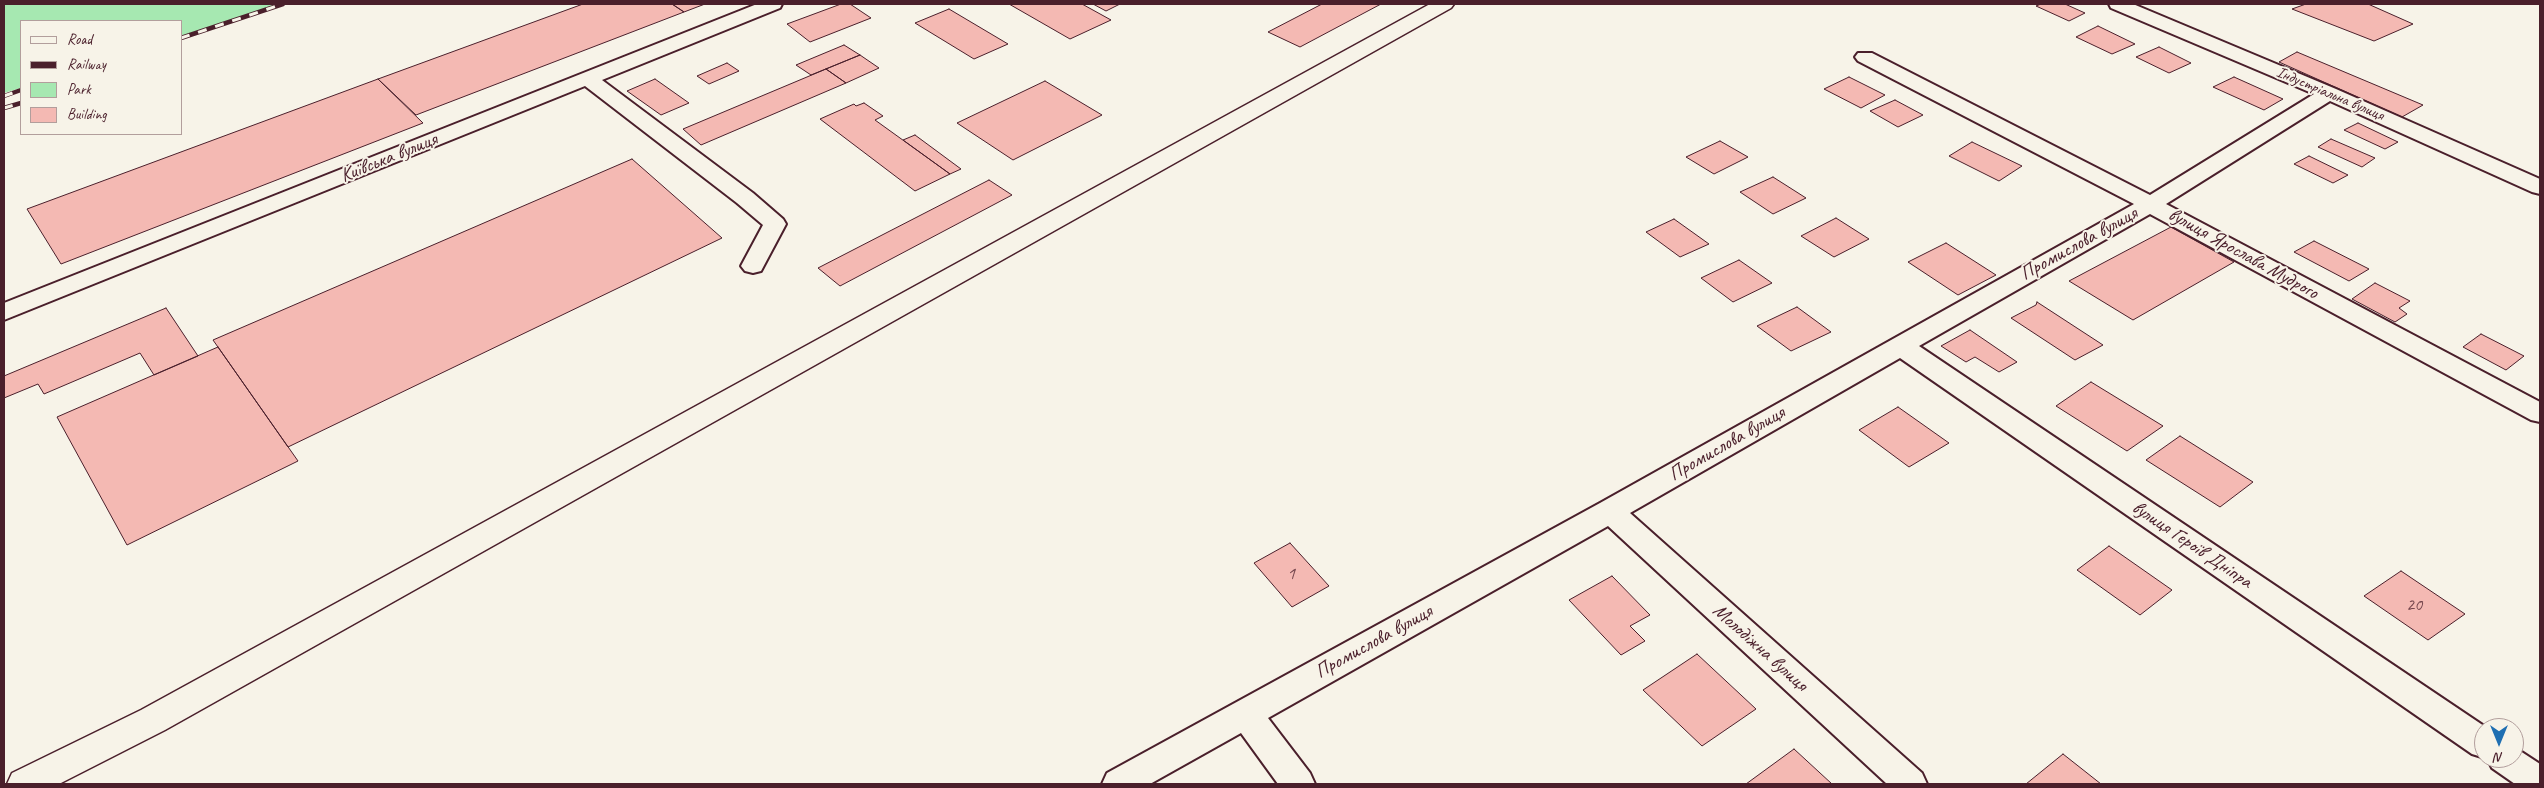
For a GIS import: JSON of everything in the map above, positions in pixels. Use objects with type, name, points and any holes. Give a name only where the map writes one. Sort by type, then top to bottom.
[{"type":"main road","points":[[26,782],[153,720],[214,687],[1444,4]]},
{"type":"street","name":"Київська вулиця","points":[[4,312],[774,4]]},
{"type":"street","name":"Індустріальна вулиця","points":[[2118,4],[2329,93],[2540,187]]},
{"type":"street","name":"вулиця Ярослава Мудрого","points":[[1865,57],[2152,203],[2193,229],[2540,413]]},
{"type":"street","points":[[587,78],[745,198],[775,224],[753,266]]},
{"type":"street","name":"Промислова вулиця","points":[[1119,784],[1610,511],[1899,345],[2152,203],[2329,93]]},
{"type":"street","name":"вулиця Героїв Дніпра","points":[[1899,345],[2474,737]]},
{"type":"street","name":"Молодіжна вулиця","points":[[1610,511],[1910,784]]},
{"type":"street","points":[[1245,713],[1298,784]]},
{"type":"street","points":[[2518,768],[2540,783]]},
{"type":"green space","points":[[4,4],[283,4],[182,37],[182,20],[20,20],[20,88],[4,93]]},
{"type":"building","points":[[583,4],[672,4],[684,12],[416,115],[378,79]]},
{"type":"building","points":[[672,4],[705,4],[684,12]]},
{"type":"building","points":[[841,4],[850,4],[871,18],[810,42],[787,24]]},
{"type":"building","points":[[1009,4],[1082,4],[1111,20],[1070,39]]},
{"type":"building","points":[[1093,4],[1120,4],[1106,11]]},
{"type":"building","points":[[1322,4],[1381,4],[1300,47],[1268,32]]},
{"type":"building","points":[[2041,4],[2065,4],[2085,13],[2069,21],[2036,6]]},
{"type":"building","points":[[2306,4],[2368,4],[2413,24],[2374,41],[2292,9]]},
{"type":"building","points":[[949,9],[1008,44],[974,59],[915,23]]},
{"type":"building","points":[[2098,26],[2135,44],[2112,54],[2076,37]]},
{"type":"building","points":[[844,45],[860,55],[811,75],[796,65]]},
{"type":"building","points":[[2159,47],[2191,63],[2169,73],[2136,57]]},
{"type":"building","points":[[2297,52],[2423,105],[2402,117],[2279,62]]},
{"type":"building","points":[[860,55],[879,68],[846,83],[826,69]]},
{"type":"building","points":[[727,63],[739,71],[709,84],[697,76]]},
{"type":"building","points":[[826,69],[846,83],[701,145],[683,129]]},
{"type":"building","points":[[1849,77],[1885,95],[1861,108],[1824,89]]},
{"type":"building","points":[[2234,77],[2283,99],[2264,110],[2213,87]]},
{"type":"building","points":[[378,79],[423,123],[61,264],[27,209]]},
{"type":"building","points":[[655,79],[689,103],[661,115],[627,91]]},
{"type":"building","points":[[1045,81],[1102,115],[1013,160],[957,123]]},
{"type":"building","points":[[1895,100],[1923,115],[1898,127],[1870,111]]},
{"type":"building","points":[[864,103],[883,116],[875,120],[950,174],[915,191],[820,119],[854,104],[856,106]]},
{"type":"building","points":[[2358,123],[2398,142],[2385,149],[2344,130]]},
{"type":"building","points":[[915,135],[961,169],[950,174],[903,140]]},
{"type":"building","points":[[2331,139],[2375,158],[2362,167],[2318,147]]},
{"type":"building","points":[[1720,141],[1748,157],[1714,174],[1686,157]]},
{"type":"building","points":[[1972,142],[2022,166],[1999,181],[1949,156]]},
{"type":"building","points":[[2309,156],[2348,175],[2333,183],[2294,164]]},
{"type":"building","points":[[632,159],[722,238],[288,447],[213,340]]},
{"type":"building","points":[[1773,177],[1806,198],[1773,214],[1740,192]]},
{"type":"building","points":[[989,180],[1012,195],[840,286],[818,268]]},
{"type":"building","points":[[1836,218],[1869,239],[1834,257],[1801,236]]},
{"type":"building","points":[[1674,219],[1709,244],[1680,257],[1646,232]]},
{"type":"building","points":[[2171,227],[2234,262],[2133,320],[2069,281]]},
{"type":"building","points":[[2314,241],[2369,269],[2349,281],[2294,252]]},
{"type":"building","points":[[1946,243],[1996,275],[1958,295],[1908,262]]},
{"type":"building","points":[[1739,260],[1772,283],[1733,302],[1701,278]]},
{"type":"building","points":[[2375,283],[2410,301],[2399,308],[2407,314],[2395,322],[2352,299]]},
{"type":"building","points":[[2037,302],[2103,345],[2075,360],[2011,318],[2036,305]]},
{"type":"building","points":[[1797,307],[1831,332],[1791,351],[1757,326]]},
{"type":"building","points":[[166,308],[198,356],[154,375],[140,353],[44,394],[38,384],[4,398],[4,376]]},
{"type":"building","points":[[1970,330],[2017,362],[1999,372],[1975,357],[1966,362],[1941,346]]},
{"type":"building","points":[[2481,334],[2524,356],[2506,370],[2463,347]]},
{"type":"building","points":[[218,347],[298,461],[127,545],[57,417]]},
{"type":"building","points":[[2091,382],[2163,426],[2127,451],[2056,406]]},
{"type":"building","points":[[1898,407],[1949,443],[1909,467],[1859,430]]},
{"type":"building","points":[[2180,436],[2253,482],[2220,507],[2146,460]]},
{"type":"building","points":[[1290,543],[1329,586],[1292,607],[1254,563]]},
{"type":"building","points":[[2109,546],[2172,590],[2140,615],[2077,570]]},
{"type":"building","points":[[2401,571],[2465,614],[2428,640],[2364,596]]},
{"type":"building","points":[[1612,576],[1650,615],[1630,626],[1645,641],[1621,655],[1569,600]]},
{"type":"building","points":[[1697,654],[1756,709],[1702,746],[1643,690]]},
{"type":"building","points":[[1794,749],[1832,784],[1746,784]]},
{"type":"building","points":[[2063,754],[2101,784],[2026,784]]},
{"type":"railway","points":[[182,38],[283,4]]},
{"type":"railway","points":[[4,96],[20,90]]},
{"type":"railway","points":[[4,108],[20,103]]}]
